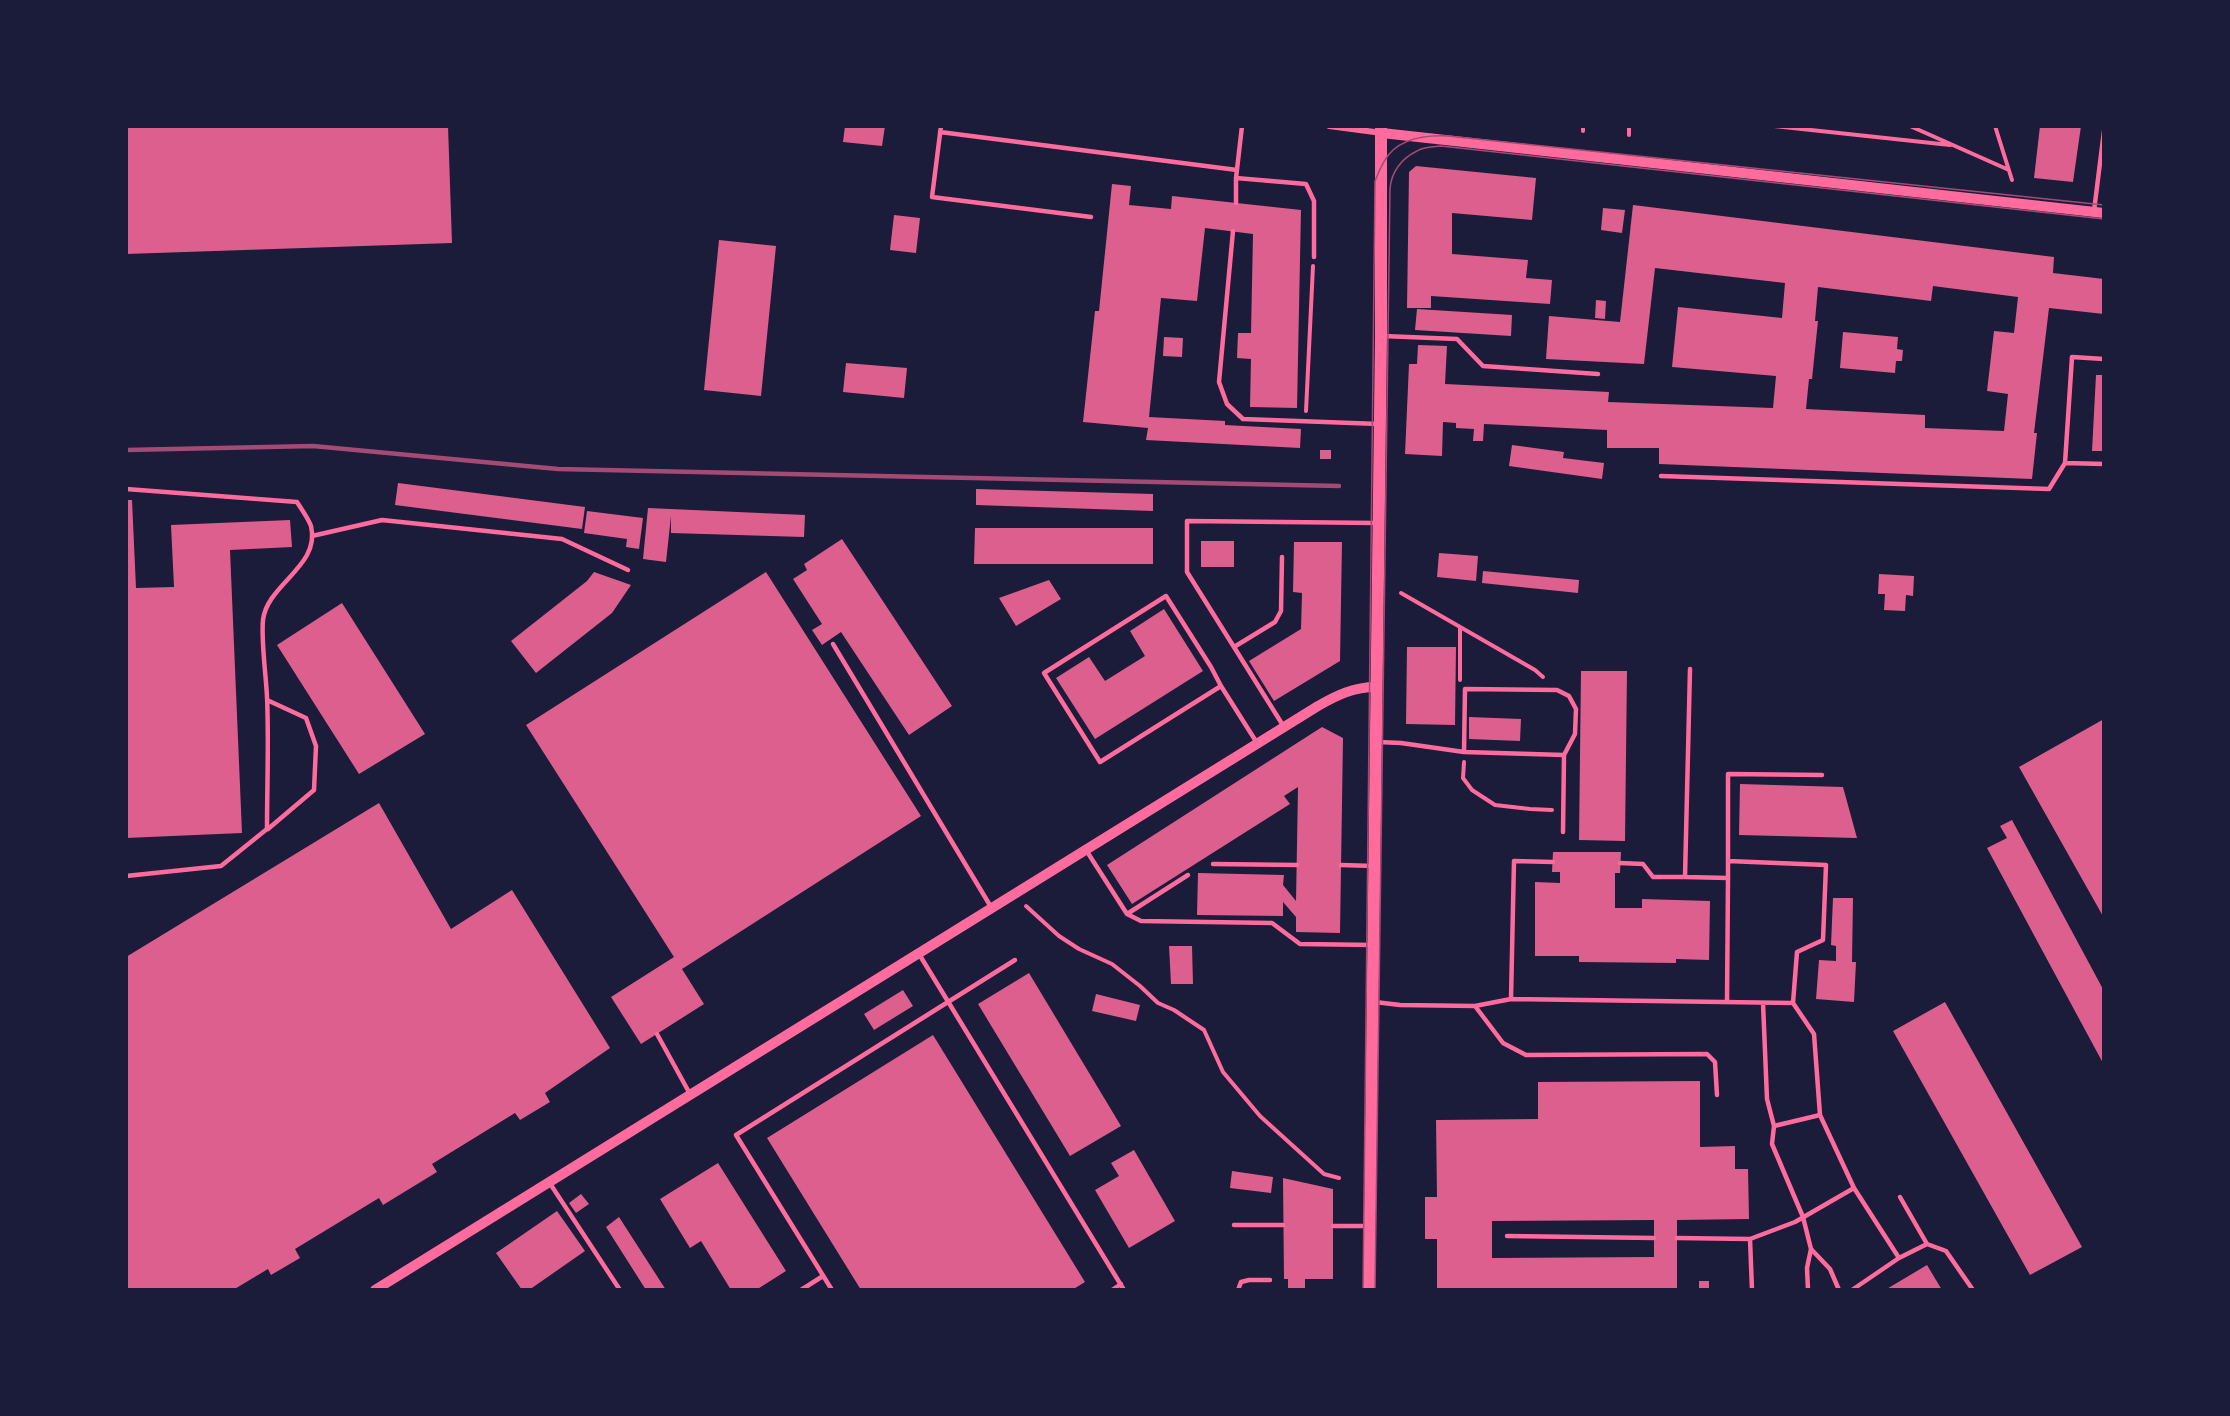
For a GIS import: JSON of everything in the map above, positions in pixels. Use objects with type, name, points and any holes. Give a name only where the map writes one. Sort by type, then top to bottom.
[{"type":"main road","points":[[1369,1290],[1382,128]]},
{"type":"street","points":[[1329,126],[1382,128],[2099,213]]},
{"type":"street","points":[[375,1290],[1257,743],[1339,694],[1356,688],[1376,687]]},
{"type":"lane","points":[[1236,203],[1236,178],[1242,126]]},
{"type":"lane","points":[[1091,217],[932,198],[940,129],[1237,170]]},
{"type":"lane","points":[[2099,213],[2104,131]]},
{"type":"lane","points":[[1236,178],[1306,184],[1314,201],[1314,257]]},
{"type":"lane","points":[[1233,231],[1219,382],[1227,404],[1243,419],[1380,424]]},
{"type":"lane","points":[[1381,335],[1457,339],[1483,366],[1598,374]]},
{"type":"lane","points":[[1661,476],[2049,489],[2065,463],[2072,357],[2104,358]]},
{"type":"lane","points":[[2065,463],[2104,464]]},
{"type":"lane","points":[[126,489],[297,502],[310,524],[311,547],[297,571],[270,599],[263,619],[267,700],[267,829]]},
{"type":"lane","points":[[312,536],[382,520],[550,537],[561,539],[628,570]]},
{"type":"lane","points":[[1284,727],[1187,572],[1187,521],[1378,523]]},
{"type":"lane","points":[[1234,647],[1275,622],[1281,611],[1282,557]]},
{"type":"lane","points":[[1221,686],[1100,762],[1044,673],[1166,596],[1257,743]]},
{"type":"lane","points":[[832,644],[992,908]]},
{"type":"lane","points":[[1685,877],[1690,669]]},
{"type":"lane","points":[[1464,752],[1465,689],[1557,690],[1569,696],[1576,709],[1578,734],[1564,756],[1563,832]]},
{"type":"lane","points":[[126,876],[220,866],[314,790],[316,746],[306,718],[267,700]]},
{"type":"lane","points":[[1376,742],[1401,743],[1464,752],[1564,756]]},
{"type":"lane","points":[[1727,1002],[1728,774],[1822,775]]},
{"type":"lane","points":[[1086,849],[1127,914],[1141,921],[1272,923],[1299,944],[1373,945]]},
{"type":"lane","points":[[1511,999],[1514,861],[1552,862]]},
{"type":"lane","points":[[1728,861],[1827,865],[1823,940],[1797,952],[1794,1003],[1814,1034],[1820,1115],[1854,1188],[1899,1258]]},
{"type":"lane","points":[[1620,863],[1643,864],[1653,877],[1728,878]]},
{"type":"lane","points":[[1213,864],[1297,865]]},
{"type":"lane","points":[[1341,865],[1374,866]]},
{"type":"lane","points":[[1127,914],[1188,875]]},
{"type":"lane","points":[[918,953],[1124,1290]]},
{"type":"lane","points":[[832,1290],[736,1134],[1015,960]]},
{"type":"lane","points":[[1372,1002],[1400,1005],[1475,1006],[1511,999],[1794,1003]]},
{"type":"lane","points":[[1763,1003],[1767,1099],[1774,1126],[1772,1144],[1803,1217],[1811,1249],[1807,1268],[1808,1290]]},
{"type":"lane","points":[[1475,1006],[1503,1043],[1526,1055],[1707,1054],[1715,1062],[1717,1095]]},
{"type":"lane","points":[[657,1034],[690,1095]]},
{"type":"lane","points":[[1774,1126],[1820,1115]]},
{"type":"lane","points":[[549,1182],[620,1290]]},
{"type":"lane","points":[[1677,1239],[1750,1239],[1779,1229],[1854,1188]]},
{"type":"lane","points":[[1900,1197],[1927,1244],[1946,1251],[1973,1290]]},
{"type":"lane","points":[[1234,1225],[1284,1225]]},
{"type":"lane","points":[[1333,1226],[1370,1226]]},
{"type":"lane","points":[[1507,1236],[1654,1238]]},
{"type":"lane","points":[[1750,1239],[1752,1290]]},
{"type":"lane","points":[[1851,1290],[1899,1258],[1927,1244]]},
{"type":"lane","points":[[1811,1249],[1830,1269],[1839,1290]]},
{"type":"lane","points":[[801,1290],[823,1276]]},
{"type":"lane","points":[[1238,1290],[1241,1282],[1270,1280]]},
{"type":"lane","points":[[1112,1290],[1121,1284]]},
{"type":"path","points":[[1629,126],[1629,135]]},
{"type":"path","points":[[1774,126],[1950,145]]},
{"type":"path","points":[[1910,126],[2009,170]]},
{"type":"path","points":[[1995,126],[2012,180]]},
{"type":"path","points":[[1306,421],[1314,257]]},
{"type":"path","points":[[1401,593],[1535,670],[1557,690]]},
{"type":"path","points":[[1460,627],[1460,681],[1465,689]]},
{"type":"path","points":[[1463,778],[1472,789],[1495,805],[1564,810]]},
{"type":"path","points":[[1026,906],[1059,936],[1079,949],[1112,964],[1158,1003],[1174,1010],[1204,1030],[1223,1072],[1260,1116],[1324,1174],[1339,1178]]},
{"type":"building","points":[[126,126],[448,126],[452,243],[126,254]]},
{"type":"building","points":[[845,126],[885,126],[882,146],[843,142]]},
{"type":"building","points":[[2040,126],[2081,126],[2073,182],[2034,178]]},
{"type":"building","points":[[1416,166],[1536,178],[1532,220],[1452,213],[1452,254],[1528,260],[1526,278],[1552,280],[1550,304],[1431,296],[1431,308],[1407,308],[1409,172]]},
{"type":"building","points":[[1112,184],[1131,186],[1129,205],[1171,209],[1172,196],[1301,210],[1297,408],[1250,407],[1251,359],[1237,358],[1238,333],[1251,333],[1253,234],[1205,228],[1197,301],[1161,298],[1149,417],[1225,421],[1225,425],[1301,429],[1300,448],[1146,440],[1148,428],[1083,422],[1095,311],[1099,311]]},
{"type":"building","points":[[1633,205],[2054,257],[2053,273],[2104,279],[2104,314],[2049,308],[2034,433],[2037,433],[2032,479],[1659,464],[1659,448],[1607,448],[1607,430],[1484,424],[1483,441],[1473,441],[1474,429],[1456,428],[1456,423],[1443,422],[1442,456],[1405,454],[1409,364],[1417,364],[1418,345],[1447,346],[1445,384],[1609,392],[1608,402],[1773,408],[1776,376],[1672,367],[1678,307],[1782,318],[1785,283],[1655,268],[1644,364],[1546,359],[1549,316],[1620,322]],"holes":[[[1933,286],[2018,297],[2014,333],[1994,331],[1987,391],[2008,394],[2004,431],[1925,428],[1925,415],[1806,409],[1809,379],[1812,379],[1818,321],[1815,321],[1818,287],[1931,301]]]},
{"type":"building","points":[[1603,208],[1625,210],[1622,233],[1601,230]]},
{"type":"building","points":[[894,215],[920,218],[916,253],[890,250]]},
{"type":"building","points":[[719,240],[776,246],[761,396],[704,390]]},
{"type":"building","points":[[1596,300],[1606,301],[1605,319],[1595,318]]},
{"type":"building","points":[[1417,309],[1512,315],[1511,336],[1415,330]]},
{"type":"building","points":[[1843,332],[1898,337],[1897,349],[1903,350],[1902,361],[1896,361],[1895,373],[1840,368]]},
{"type":"building","points":[[1164,337],[1183,338],[1182,357],[1163,356]]},
{"type":"building","points":[[846,363],[907,368],[904,398],[843,392]]},
{"type":"building","points":[[2096,375],[2104,375],[2104,451],[2092,451]]},
{"type":"building","points":[[1512,445],[1564,452],[1563,458],[1604,463],[1602,479],[1509,466]]},
{"type":"building","points":[[1320,450],[1331,450],[1331,459],[1320,459]]},
{"type":"building","points":[[398,483],[585,507],[582,529],[395,505]]},
{"type":"building","points":[[976,489],[1153,494],[1153,511],[976,505]]},
{"type":"building","points":[[126,500],[132,500],[136,588],[174,587],[171,525],[290,520],[292,547],[230,550],[242,833],[126,838]]},
{"type":"building","points":[[648,508],[805,515],[804,537],[671,533],[671,516],[666,562],[643,559]]},
{"type":"building","points":[[587,511],[643,518],[639,549],[626,547],[627,539],[584,533]]},
{"type":"building","points":[[975,528],[1153,528],[1153,564],[974,564]]},
{"type":"building","points":[[842,539],[952,706],[909,735],[841,632],[822,645],[812,630],[822,624],[793,579],[807,570],[804,564]]},
{"type":"building","points":[[1201,541],[1234,541],[1234,567],[1201,567]]},
{"type":"building","points":[[1294,542],[1342,542],[1340,661],[1274,701],[1249,661],[1301,629],[1302,593],[1293,592]]},
{"type":"building","points":[[1439,553],[1478,556],[1476,581],[1437,577]]},
{"type":"building","points":[[1483,571],[1579,580],[1578,593],[1482,583]]},
{"type":"building","points":[[594,572],[631,585],[612,613],[536,673],[511,641],[587,581]]},
{"type":"building","points":[[766,572],[921,816],[682,969],[704,1004],[641,1044],[611,997],[674,957],[526,725]]},
{"type":"building","points":[[1879,574],[1914,576],[1913,596],[1906,595],[1905,611],[1884,610],[1885,594],[1878,594]]},
{"type":"building","points":[[1049,580],[1061,599],[1016,626],[999,598]]},
{"type":"building","points":[[342,603],[425,734],[359,774],[277,645]]},
{"type":"building","points":[[1164,609],[1203,671],[1095,739],[1056,678],[1089,657],[1105,681],[1145,656],[1130,631]]},
{"type":"building","points":[[1407,647],[1456,647],[1455,725],[1406,724]]},
{"type":"building","points":[[1581,671],[1627,671],[1625,841],[1579,840]]},
{"type":"building","points":[[1469,717],[1521,719],[1520,741],[1469,739]]},
{"type":"building","points":[[2104,719],[2104,918],[2019,767]]},
{"type":"building","points":[[1322,727],[1343,738],[1340,933],[1296,932],[1296,917],[1283,902],[1283,916],[1197,915],[1198,873],[1284,875],[1283,885],[1296,901],[1298,787],[1284,796],[1290,804],[1132,904],[1107,865]]},
{"type":"building","points":[[1740,784],[1843,787],[1857,838],[1739,835]]},
{"type":"building","points":[[379,803],[451,929],[512,890],[610,1048],[545,1093],[550,1102],[520,1120],[515,1113],[432,1164],[437,1172],[383,1205],[379,1198],[295,1249],[300,1258],[271,1275],[268,1269],[233,1290],[126,1290],[126,957]]},
{"type":"building","points":[[2012,820],[2104,991],[2104,1065],[1987,848],[2007,838],[2000,826]]},
{"type":"building","points":[[1553,852],[1621,852],[1620,873],[1615,873],[1615,908],[1642,908],[1642,899],[1710,901],[1709,960],[1676,959],[1676,963],[1579,962],[1579,956],[1535,956],[1535,882],[1560,883],[1560,872],[1552,872]]},
{"type":"building","points":[[1833,898],[1853,898],[1852,962],[1856,962],[1854,1002],[1816,999],[1819,960],[1836,961],[1836,946],[1831,945]]},
{"type":"building","points":[[1169,946],[1192,946],[1193,984],[1171,984]]},
{"type":"building","points":[[1029,973],[1121,1126],[1070,1156],[978,1004]]},
{"type":"building","points":[[903,990],[913,1006],[874,1030],[864,1014]]},
{"type":"building","points":[[1096,994],[1140,1005],[1136,1021],[1092,1011]]},
{"type":"building","points":[[1945,1002],[2082,1247],[2030,1275],[1893,1031]]},
{"type":"building","points":[[933,1035],[1085,1282],[1072,1290],[861,1290],[767,1138]]},
{"type":"building","points":[[1700,1081],[1700,1147],[1735,1146],[1735,1169],[1748,1169],[1749,1219],[1677,1220],[1677,1290],[1437,1290],[1437,1239],[1425,1239],[1425,1197],[1437,1197],[1436,1120],[1538,1119],[1538,1082]],"holes":[[[1654,1220],[1654,1257],[1492,1258],[1492,1221]]]},
{"type":"building","points":[[1134,1150],[1175,1221],[1129,1248],[1095,1190],[1119,1176],[1111,1163]]},
{"type":"building","points":[[718,1163],[786,1271],[756,1290],[731,1290],[701,1241],[690,1248],[660,1199]]},
{"type":"building","points":[[1232,1171],[1273,1177],[1271,1193],[1230,1188]]},
{"type":"building","points":[[1283,1178],[1333,1189],[1333,1279],[1305,1279],[1305,1290],[1288,1290],[1288,1279],[1284,1279]]},
{"type":"building","points":[[581,1194],[589,1204],[576,1213],[569,1203]]},
{"type":"building","points":[[557,1211],[585,1251],[529,1290],[522,1290],[496,1253]]},
{"type":"building","points":[[619,1217],[666,1290],[646,1290],[606,1227]]},
{"type":"building","points":[[1927,1265],[1942,1290],[1885,1290]]},
{"type":"building","points":[[1699,1281],[1709,1281],[1709,1290],[1699,1290]]},
{"type":"tram line","points":[[1363,1290],[1375,181],[1385,160],[1405,142],[1422,137],[1448,136],[2104,205]]},
{"type":"tram line","points":[[1375,1290],[1390,189],[1398,166],[1419,150],[1441,146],[2104,219]]},
{"type":"railway","points":[[126,450],[313,446],[558,469],[1339,486]]}]
